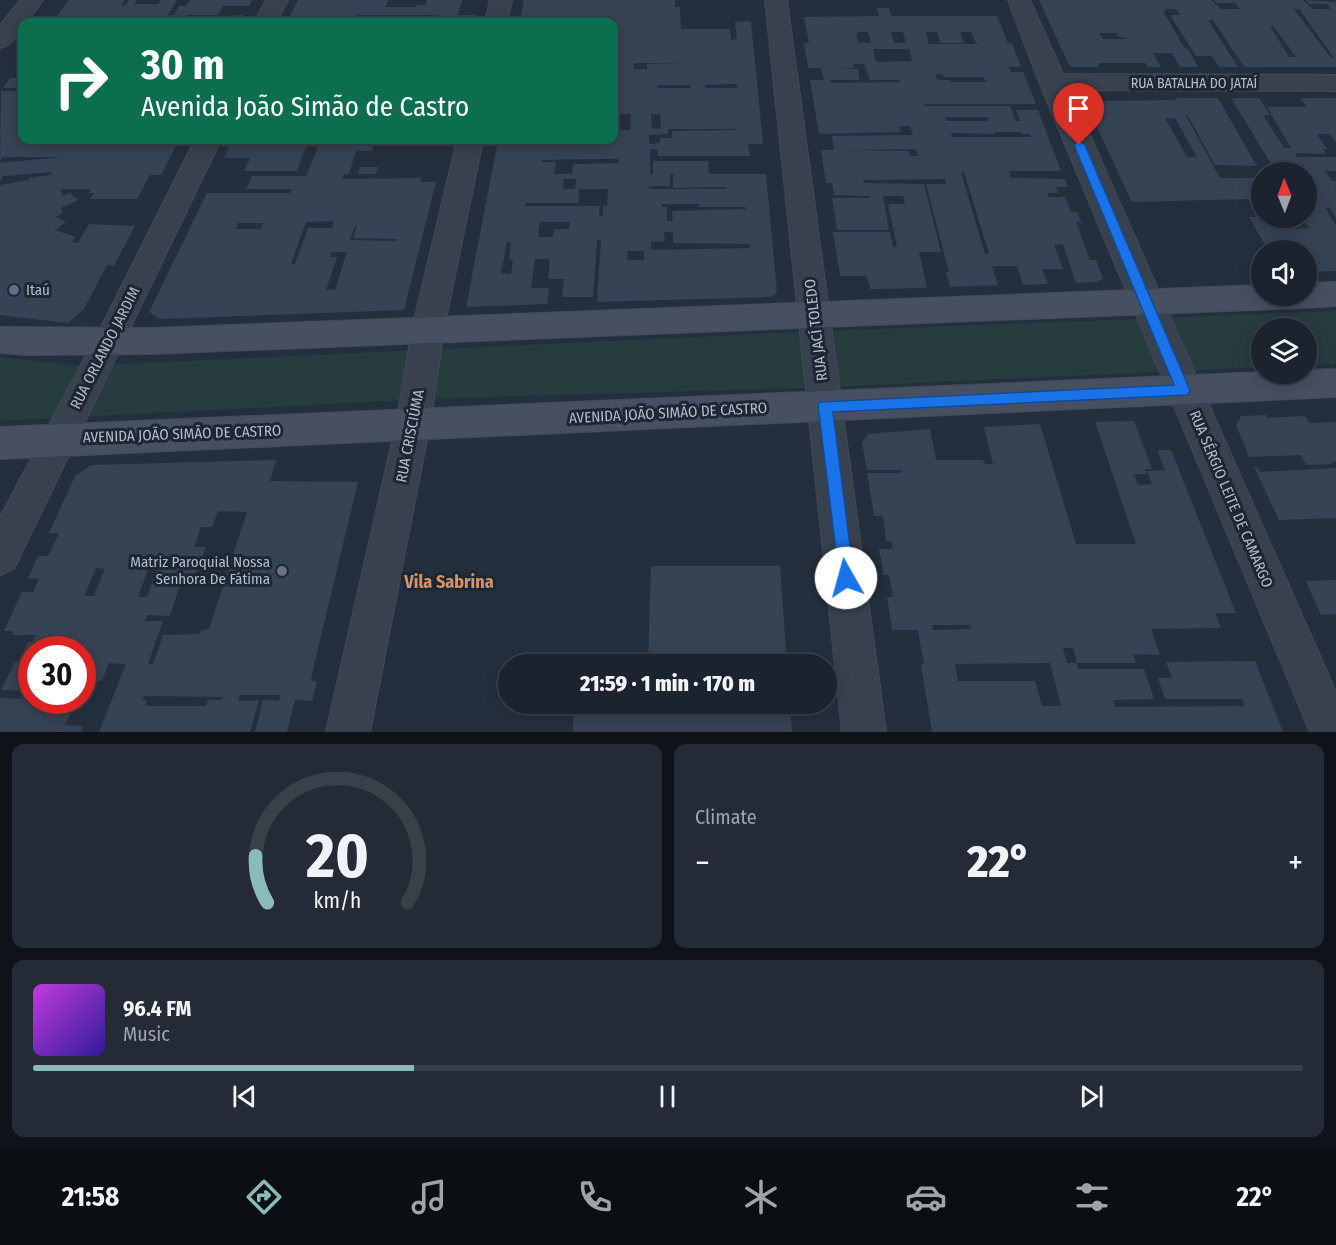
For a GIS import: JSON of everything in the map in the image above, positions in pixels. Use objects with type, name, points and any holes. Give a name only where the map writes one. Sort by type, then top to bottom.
[{"type":"main road","points":[[1317,295],[1336,294]]},
{"type":"main road","points":[[0,340],[109,342],[1251,297]]},
{"type":"main road","name":"AVENIDA JOÃO SIMÃO DE CASTRO","points":[[0,443],[1336,383]]},
{"type":"street","points":[[0,41],[32,0]]},
{"type":"street","points":[[268,18],[277,0]]},
{"type":"street","points":[[497,18],[501,0]]},
{"type":"street","name":"RUA JACÍ TOLEDO","points":[[776,0],[864,732]]},
{"type":"street","name":"RUA SÉRGIO LEITE DE CAMARGO","points":[[1019,0],[1052,82],[1332,732]]},
{"type":"street","name":"RUA BATALHA DO JATAÍ","points":[[1052,82],[1336,83]]},
{"type":"street","name":"RUA ORLANDO JARDIM","points":[[0,556],[206,144]]},
{"type":"street","name":"RUA CRISCIÚMA","points":[[348,732],[413,424],[428,329],[469,144]]},
{"type":"green space","points":[[1336,311],[1336,364],[1317,365],[1317,318],[1251,318],[1251,367],[832,387],[428,399],[0,421],[0,357],[81,366],[822,331]]},
{"type":"building","points":[[69,0],[124,0],[121,6],[125,6],[129,0],[137,0],[134,4],[158,4],[161,0],[177,0],[168,15],[174,15],[179,6],[186,6],[190,0],[252,0],[249,6],[223,6],[218,15],[187,15],[186,17],[244,15],[242,18],[55,18]]},
{"type":"building","points":[[298,0],[388,0],[386,7],[416,7],[425,5],[427,0],[462,0],[458,15],[476,15],[476,18],[414,18],[442,15],[357,15],[356,18],[289,18]]},
{"type":"building","points":[[524,0],[675,0],[675,7],[680,7],[681,29],[730,29],[731,40],[737,39],[735,22],[751,21],[763,144],[748,144],[750,156],[658,156],[657,149],[650,149],[650,174],[653,174],[653,161],[708,161],[709,174],[766,174],[777,292],[770,297],[597,302],[601,240],[597,240],[593,297],[562,297],[564,279],[548,279],[550,259],[535,259],[531,288],[549,288],[547,304],[466,307],[497,144],[618,144],[618,130],[630,130],[631,114],[618,114],[618,18],[607,18],[607,16],[521,16]],"holes":[[[634,63],[682,63],[647,64],[647,69],[634,69]],[[737,84],[737,88],[705,88],[705,85]],[[657,85],[690,85],[691,88],[657,88]],[[651,114],[660,114],[661,129],[652,128]],[[668,129],[737,129],[672,131],[672,138],[660,138],[660,143],[649,144],[649,135],[668,134]],[[619,159],[619,163],[573,164],[572,174],[554,174],[556,162],[542,162],[542,160]],[[670,174],[673,174],[673,188],[726,187],[727,189],[649,189],[649,186],[670,186]],[[564,179],[576,179],[575,189],[563,189]],[[579,189],[608,189],[607,206],[603,206],[603,216],[599,216],[600,206],[525,206],[526,203],[578,203]],[[662,204],[698,204],[699,207],[745,207],[746,209],[672,211],[673,221],[667,221],[667,207],[662,207]],[[540,222],[570,222],[569,229],[554,229],[553,237],[538,237]],[[664,232],[673,232],[673,243],[750,244],[750,248],[651,250],[651,242],[665,241]],[[507,242],[511,242],[509,260],[513,260],[511,274],[501,273]],[[628,251],[644,251],[644,260],[627,260]]]},
{"type":"building","points":[[1039,0],[1211,0],[1221,9],[1240,9],[1235,3],[1216,3],[1214,0],[1303,0],[1313,9],[1331,9],[1327,4],[1309,4],[1306,0],[1336,2],[1336,67],[1244,67],[1213,20],[1208,20],[1238,67],[1219,67],[1212,56],[1196,56],[1170,15],[1180,15],[1176,9],[1164,9],[1163,11],[1198,67],[1180,67],[1172,53],[1153,53],[1161,67],[1148,67],[1145,63],[1098,63],[1099,67],[1069,65]],"holes":[[[1294,9],[1299,9],[1334,58],[1331,58]],[[1270,26],[1274,27],[1296,57],[1289,57]],[[1099,33],[1117,33],[1119,37],[1131,39],[1103,39]]]},
{"type":"building","points":[[877,8],[889,8],[891,16],[997,16],[1008,43],[1012,43],[1021,67],[1009,67],[1011,72],[1023,72],[1036,104],[924,104],[925,106],[1010,106],[1016,121],[1020,121],[1016,110],[1038,110],[1061,171],[1009,171],[1011,178],[1065,179],[1068,187],[1056,187],[1058,193],[1047,193],[1049,197],[1065,197],[1071,212],[1077,212],[1082,223],[1076,222],[1090,260],[1096,260],[1103,278],[1098,282],[1076,283],[1063,244],[1054,245],[1063,269],[1042,269],[1048,284],[1023,285],[1017,266],[992,266],[998,285],[950,287],[946,272],[949,272],[926,184],[946,184],[945,179],[863,180],[864,183],[924,184],[941,252],[919,252],[927,288],[870,289],[867,276],[840,276],[833,232],[890,232],[893,247],[897,247],[888,204],[905,204],[903,196],[883,196],[889,230],[837,230],[832,198],[870,198],[870,196],[834,195],[832,183],[826,183],[821,150],[834,150],[832,136],[913,135],[910,126],[899,126],[900,132],[819,134],[810,80],[824,80],[821,68],[808,68],[804,43],[809,43],[804,17],[879,16]],"holes":[[[868,32],[871,43],[858,43],[856,33]],[[891,32],[903,32],[906,43],[894,43]],[[926,32],[937,32],[940,43],[964,43],[960,32],[971,32],[976,43],[980,44],[922,44],[929,43]],[[873,49],[909,49],[912,61],[876,62]],[[853,64],[864,64],[870,80],[899,80],[900,82],[831,83],[830,80],[860,80],[858,69],[835,69],[854,68]],[[935,74],[942,74],[944,77],[982,77],[988,82],[951,82],[951,80],[937,80]],[[945,117],[988,117],[990,121],[946,121]],[[1021,132],[1030,134],[1031,137],[952,137],[951,133]],[[916,149],[918,156],[910,156],[909,151],[844,150]],[[961,172],[964,172],[989,254],[985,254]]]},
{"type":"building","points":[[10,78],[18,78],[18,88],[3,88]]},
{"type":"building","points":[[1,91],[18,91],[18,144],[132,146],[134,144],[177,144],[161,175],[150,175],[137,199],[90,199],[94,193],[89,193],[91,189],[60,189],[63,196],[70,193],[78,200],[61,208],[63,212],[56,217],[66,222],[55,230],[76,237],[71,242],[78,243],[89,224],[135,226],[114,266],[107,265],[84,309],[68,323],[0,315],[0,185],[51,175],[52,172],[3,176],[0,182],[0,163],[62,157],[2,157],[0,161]]},
{"type":"building","points":[[1218,98],[1255,162],[1251,162],[1251,166],[1215,165],[1186,116],[1220,178],[1251,178],[1251,204],[1248,199],[1132,202],[1086,104],[1103,104],[1101,101]],"holes":[[[1165,118],[1175,118],[1197,157],[1187,157]]]},
{"type":"building","points":[[1231,98],[1259,98],[1270,115],[1263,115],[1284,148],[1291,148],[1267,107],[1307,107],[1300,98],[1336,98],[1336,143],[1330,134],[1317,134],[1327,149],[1323,149],[1326,154],[1295,153],[1297,157],[1336,157],[1336,171],[1325,171],[1332,181],[1336,181],[1336,218],[1329,207],[1325,208],[1336,225],[1336,271],[1317,272],[1317,240],[1262,240],[1255,228],[1317,228],[1317,162],[1270,162]]},
{"type":"building","points":[[230,144],[307,144],[297,171],[244,171],[250,158],[224,158]]},
{"type":"building","points":[[319,144],[374,144],[372,151],[356,151],[349,174],[344,174],[342,179],[421,178],[421,182],[436,182],[404,310],[159,319],[149,312],[207,193],[290,193],[292,189],[246,189],[252,176],[306,176]],"holes":[[[334,221],[332,228],[308,228],[295,264],[291,264],[306,222]],[[238,223],[263,223],[261,229],[236,229]],[[355,225],[357,225],[353,238],[397,239],[397,241],[350,240]],[[332,252],[347,252],[335,290],[326,290],[337,257],[330,257]]]},
{"type":"building","points":[[360,167],[378,167],[376,174],[358,174]]},
{"type":"building","points":[[1266,415],[1267,418],[1305,416],[1309,423],[1336,422],[1336,462],[1306,465],[1301,455],[1249,457],[1236,425],[1241,416]]},
{"type":"building","points":[[1134,421],[1152,469],[1145,469],[1147,474],[1134,474],[1138,485],[1152,484],[1147,471],[1165,470],[1157,450],[1171,450],[1236,613],[1215,613],[1221,628],[1151,629],[1160,655],[1133,654],[1136,663],[1077,663],[1078,669],[1144,669],[1154,699],[1113,700],[1115,707],[1245,706],[1242,699],[1165,699],[1158,678],[1172,678],[1166,662],[1255,661],[1283,732],[932,732],[918,630],[892,630],[887,597],[893,597],[889,575],[884,575],[879,549],[893,549],[891,541],[886,541],[883,516],[874,516],[867,473],[902,473],[901,470],[867,470],[862,443],[868,434],[930,429],[936,460],[983,460],[984,464],[993,464],[984,427],[1040,424],[1076,544],[1136,544],[1095,422]],"holes":[[[932,625],[970,625],[971,629],[933,630]],[[1063,648],[1073,648],[1077,663],[1067,663]],[[1050,663],[1061,706],[1042,706],[1035,681],[958,681],[955,664]]]},
{"type":"building","points":[[276,460],[270,481],[358,482],[314,665],[311,681],[317,681],[312,701],[295,700],[287,732],[255,732],[263,700],[279,701],[281,695],[240,695],[238,701],[259,700],[250,732],[99,732],[126,664],[109,663],[102,681],[96,681],[96,636],[12,635],[14,631],[4,631],[22,592],[33,592],[39,579],[28,578],[38,556],[48,556],[59,533],[49,533],[75,476],[91,465]],"holes":[[[218,511],[247,512],[209,629],[201,630],[199,634],[163,635],[153,664],[148,664],[163,621],[145,621],[147,615],[170,616],[179,588],[195,577],[206,547],[194,547],[201,527],[212,527]],[[149,567],[158,567],[147,597],[138,597]],[[96,568],[105,569],[94,596],[84,596]],[[144,696],[223,697],[222,700],[208,700],[206,706],[145,706],[147,700],[142,700]]]},
{"type":"building","points":[[1254,467],[1257,467],[1260,472],[1336,468],[1336,518],[1279,520]]},
{"type":"building","points":[[651,566],[780,566],[786,654],[648,654]]},
{"type":"building","points":[[1336,580],[1336,614],[1321,615],[1306,581]]},
{"type":"building","points":[[15,662],[18,662],[18,691],[1,690]]},
{"type":"building","points":[[0,698],[18,698],[18,714],[70,714],[65,725],[83,726],[81,732],[0,732]]},
{"type":"building","points":[[574,714],[791,714],[792,732],[573,732]]},
{"type":"place","name":"Itaú","points":[[14,290]]},
{"type":"place","name":"Matriz Paroquial Nossa Senhora De Fátima","points":[[282,571]]},
{"type":"district","name":"Vila Sabrina","points":[[449,582]]},
{"type":"route","points":[[846,578],[825,406],[1184,390],[1079,145]]}]
